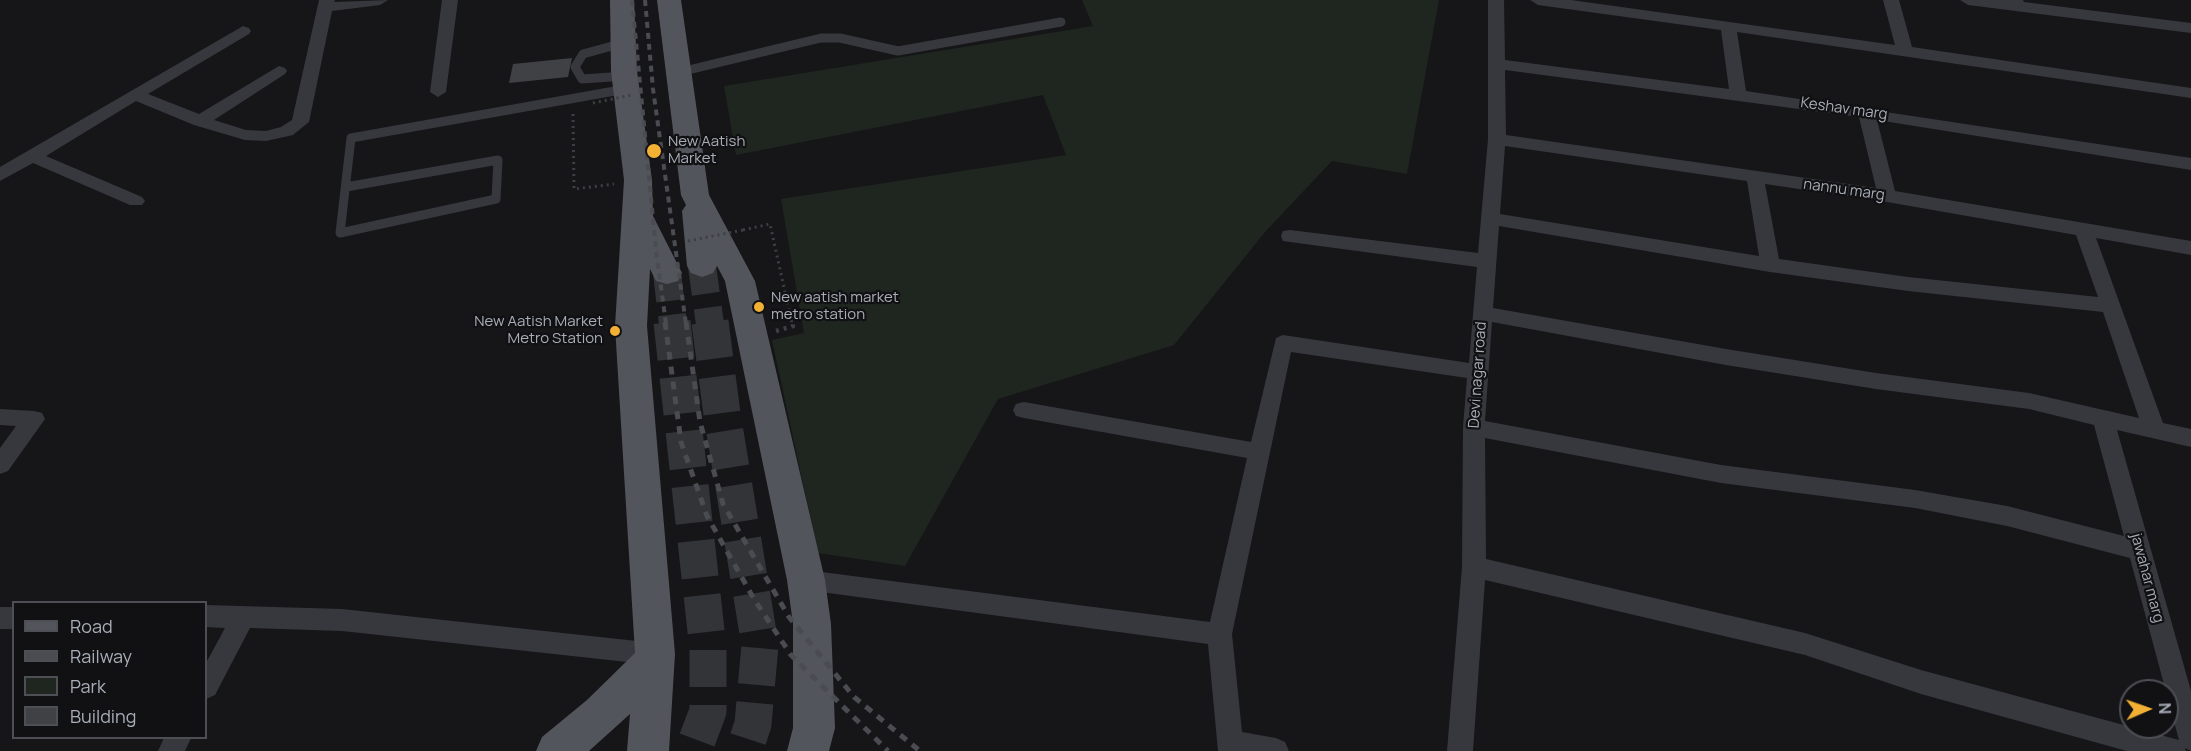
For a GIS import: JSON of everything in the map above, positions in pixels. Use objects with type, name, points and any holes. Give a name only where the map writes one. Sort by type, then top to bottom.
[{"type":"main road","points":[[622,0],[623,43],[638,180],[631,326],[655,657],[648,751]]},
{"type":"main road","points":[[669,0],[695,195],[695,254]]},
{"type":"main road","points":[[695,195],[740,280],[806,580],[812,624],[814,728],[808,751]]},
{"type":"main road","points":[[638,216],[667,273]]},
{"type":"main road","points":[[557,751],[602,714],[655,657]]},
{"type":"street","points":[[135,94],[200,121],[245,135],[266,136],[287,131],[300,122],[325,4],[380,0]]},
{"type":"street","points":[[438,92],[450,0]]},
{"type":"street","name":"Devi nagar road","points":[[1460,751],[1474,567],[1474,427],[1497,139],[1496,0]]},
{"type":"street","points":[[1538,0],[2191,93]]},
{"type":"street","points":[[1891,0],[1905,51]]},
{"type":"street","points":[[1968,0],[2016,3],[2191,28]]},
{"type":"street","points":[[1728,26],[1738,94]]},
{"type":"street","points":[[0,175],[243,31]]},
{"type":"street","name":"Keshav marg","points":[[1496,64],[1738,94],[2191,164]]},
{"type":"street","points":[[200,121],[279,70]]},
{"type":"street","points":[[1867,113],[1887,196]]},
{"type":"street","name":"nannu marg","points":[[1497,139],[1887,196],[2191,248]]},
{"type":"street","points":[[31,156],[136,201]]},
{"type":"street","points":[[1755,178],[1770,265]]},
{"type":"street","points":[[1490,218],[1770,265],[1908,284],[2111,306]]},
{"type":"street","points":[[2083,229],[2154,430]]},
{"type":"street","points":[[1290,236],[1486,261]]},
{"type":"street","points":[[1482,314],[1726,357],[2029,401],[2191,438]]},
{"type":"street","points":[[1276,751],[1230,747],[1220,634],[1283,343],[1478,372]]},
{"type":"street","points":[[1024,410],[1260,452]]},
{"type":"street","points":[[0,417],[34,419],[0,465]]},
{"type":"street","name":"jawahar marg","points":[[2103,417],[2191,738]]},
{"type":"street","points":[[1474,427],[1722,474],[1915,499],[2007,516],[2139,550]]},
{"type":"street","points":[[1474,567],[1805,644],[1921,682],[2172,751]]},
{"type":"street","points":[[806,580],[1220,634]]},
{"type":"street","points":[[207,616],[342,620],[655,657]]},
{"type":"street","points":[[207,685],[244,616]]},
{"type":"lane","points":[[678,73],[821,38],[840,38],[898,51],[1061,22]]},
{"type":"lane","points":[[623,43],[583,54],[575,67],[582,79],[628,87]]},
{"type":"lane","points":[[346,187],[498,160],[496,199],[340,233],[351,138],[628,87]]},
{"type":"path","points":[[583,105],[593,103],[628,87]]},
{"type":"path","points":[[573,107],[574,189],[638,180]]},
{"type":"path","points":[[695,254],[743,231],[770,224],[793,326],[752,337]]},
{"type":"green space","points":[[1082,0],[1439,0],[1407,174],[1332,161],[1265,232],[1174,345],[998,399],[905,566],[818,553],[772,340],[804,333],[781,199],[1066,155],[1043,95],[736,155],[724,86],[1093,26]]},
{"type":"building","points":[[572,58],[568,77],[509,83],[513,64]]},
{"type":"tunnel","points":[[702,266],[710,324]]},
{"type":"tunnel","points":[[667,273],[673,324]]},
{"type":"tunnel","points":[[672,322],[708,649],[708,711],[693,751]]},
{"type":"tunnel","points":[[710,322],[722,414],[760,645],[753,724],[744,751]]},
{"type":"railway","points":[[632,0],[656,250],[666,324]]},
{"type":"railway","points":[[645,0],[653,89],[686,324]]},
{"type":"railway","points":[[665,322],[681,442],[707,516],[754,599],[791,655],[888,751]]},
{"type":"railway","points":[[686,322],[700,422],[723,504],[789,617],[854,697],[920,751]]},
{"type":"place","name":"New Aatish Market","points":[[654,151]]},
{"type":"place","name":"New aatish market metro station","points":[[759,307]]},
{"type":"place","name":"New Aatish Market Metro Station","points":[[615,331]]}]
